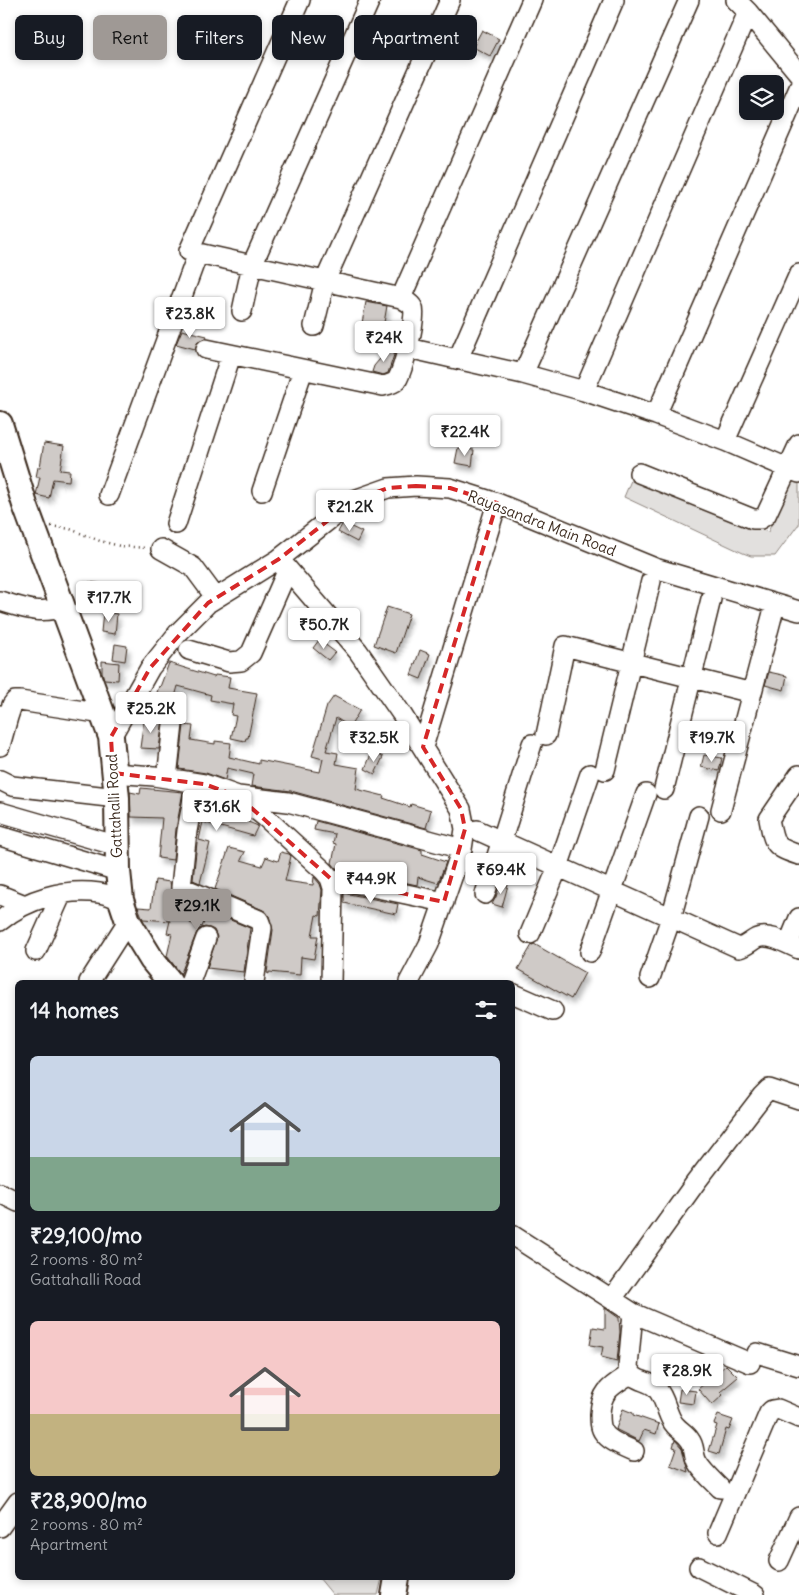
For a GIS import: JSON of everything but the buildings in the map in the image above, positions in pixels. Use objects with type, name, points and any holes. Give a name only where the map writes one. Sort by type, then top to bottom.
[{"type":"main road","name":"Gattahalli Road","points":[[0,424],[32,523],[110,737],[116,798],[118,871],[125,911],[152,960],[168,980]]},
{"type":"main road","points":[[394,1595],[397,1580]]},
{"type":"street","points":[[206,349],[383,386],[392,384],[398,379],[408,348],[414,318],[413,308],[401,298],[190,251],[300,0]]},
{"type":"street","points":[[242,311],[252,265],[370,0]]},
{"type":"street","points":[[314,326],[325,281],[450,0]]},
{"type":"street","points":[[401,298],[532,0]]},
{"type":"street","points":[[458,359],[614,0]]},
{"type":"street","points":[[522,374],[688,0]]},
{"type":"street","points":[[584,391],[742,6],[799,74]]},
{"type":"street","points":[[656,415],[799,88]]},
{"type":"street","points":[[109,495],[198,253]]},
{"type":"street","points":[[725,441],[799,274]]},
{"type":"street","points":[[408,348],[522,374],[584,391],[656,415],[794,470]]},
{"type":"street","points":[[176,524],[231,355]]},
{"type":"street","points":[[262,492],[303,370]]},
{"type":"street","points":[[639,473],[753,519],[760,519],[766,515],[794,470],[799,444]]},
{"type":"street","name":"Rayasandra Main Road","points":[[110,737],[150,668],[178,633],[208,603],[284,564],[354,500],[388,488],[416,486],[450,488],[497,503],[655,568],[799,611]]},
{"type":"street","points":[[423,747],[497,503]]},
{"type":"street","points":[[161,549],[193,567],[216,598]]},
{"type":"street","points":[[189,650],[229,662],[241,661],[250,653],[284,564],[358,651],[402,713],[461,809],[465,829],[462,849],[414,980]]},
{"type":"street","points":[[530,934],[598,772],[631,662],[651,581]]},
{"type":"street","points":[[590,952],[612,892],[655,792],[691,678],[711,599]]},
{"type":"street","points":[[0,601],[32,610],[50,612],[64,607]]},
{"type":"street","points":[[721,810],[774,605]]},
{"type":"street","points":[[485,894],[501,841],[539,739],[565,646],[752,692]]},
{"type":"street","points":[[0,746],[4,716],[15,701],[103,714]]},
{"type":"street","points":[[167,778],[174,724]]},
{"type":"street","points":[[113,773],[167,778],[204,784],[238,796],[288,802],[462,849]]},
{"type":"street","points":[[799,775],[769,820],[772,839],[781,849],[799,855]]},
{"type":"street","points":[[0,780],[12,786],[116,798]]},
{"type":"street","points":[[196,783],[187,831],[181,887],[259,920],[262,928],[254,980]]},
{"type":"street","points":[[238,796],[265,817],[330,878],[333,888],[331,980]]},
{"type":"street","points":[[0,812],[118,846]]},
{"type":"street","points":[[650,978],[671,918],[699,816]]},
{"type":"street","points":[[477,830],[739,948],[757,938],[797,934]]},
{"type":"street","points":[[0,836],[118,871]]},
{"type":"street","points":[[330,878],[444,902]]},
{"type":"street","points":[[36,951],[62,893]]},
{"type":"street","points":[[0,921],[25,905],[62,893],[100,893],[125,911],[90,980]]},
{"type":"street","points":[[0,895],[25,905]]},
{"type":"street","points":[[191,980],[206,938]]},
{"type":"street","points":[[515,994],[553,1011]]},
{"type":"street","points":[[612,1299],[696,1182],[762,1096],[769,1090],[799,1099]]},
{"type":"street","points":[[0,1193],[15,1200]]},
{"type":"street","points":[[515,1237],[633,1313],[753,1358],[799,1366]]},
{"type":"street","points":[[633,1313],[628,1367],[630,1374],[634,1378],[658,1389],[671,1420],[690,1440],[696,1462],[720,1488]]},
{"type":"street","points":[[630,1374],[609,1388],[602,1396],[600,1422],[604,1433],[610,1439],[634,1451]]},
{"type":"street","points":[[718,1533],[769,1413],[772,1410],[778,1409],[799,1418]]},
{"type":"street","points":[[0,1528],[15,1506]]},
{"type":"street","points":[[779,1561],[799,1517]]},
{"type":"street","points":[[699,1567],[755,1595]]},
{"type":"path","points":[[32,523],[70,529],[100,541],[120,546],[161,549]]},
{"type":"highlighted area","points":[[416,486],[450,488],[497,503],[423,747],[461,809],[465,829],[444,902],[330,878],[238,796],[204,784],[113,773],[111,737],[150,668],[208,603],[279,559],[354,500],[388,488]]},
{"type":"shaded area","points":[[632,478],[768,532],[793,478],[799,480],[799,525],[775,556],[751,556],[624,497]]},
{"type":"shaded area","points":[[321,1580],[382,1580],[378,1595],[333,1595]]}]
